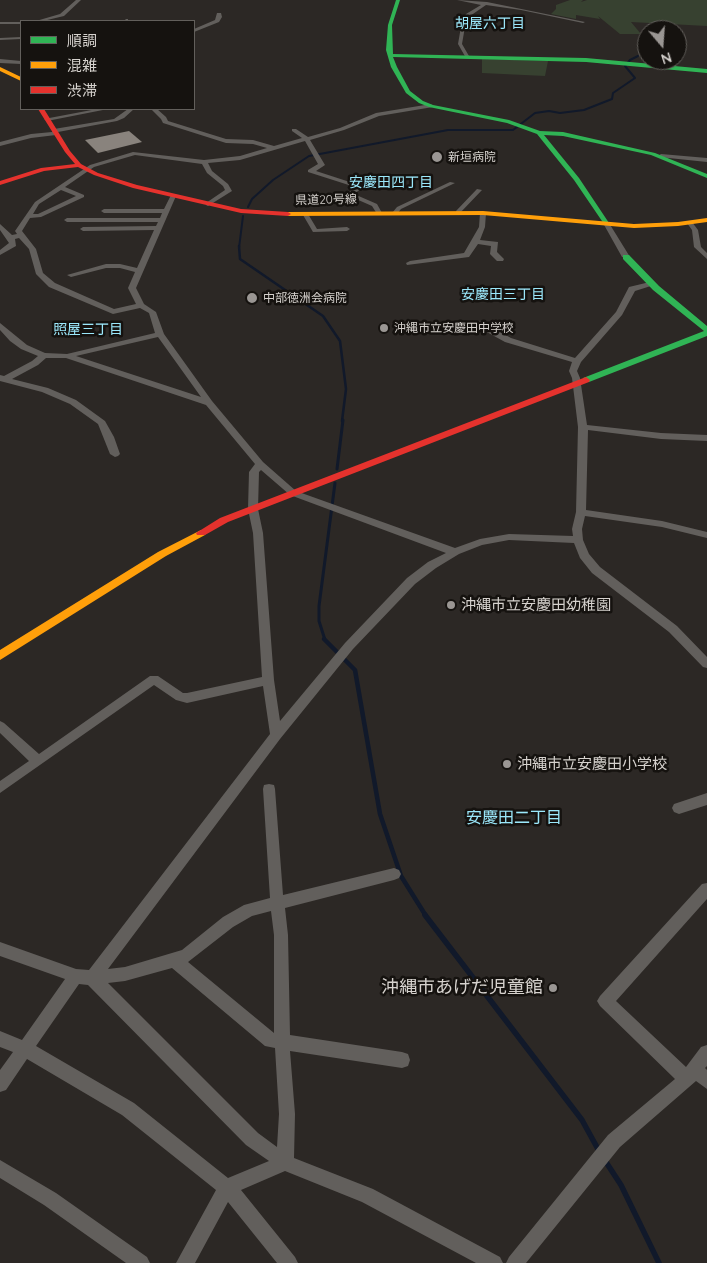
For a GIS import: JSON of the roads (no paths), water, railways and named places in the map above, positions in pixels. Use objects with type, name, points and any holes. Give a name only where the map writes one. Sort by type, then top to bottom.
[{"type":"street","points":[[42,20],[62,15],[79,0]]},
{"type":"street","points":[[398,0],[390,26],[391,55],[394,67],[408,92],[421,102],[520,125],[539,132],[563,134],[661,156],[707,160]]},
{"type":"street","points":[[459,0],[583,22]]},
{"type":"street","points":[[466,56],[460,44],[464,22],[468,15],[484,3],[497,2],[496,0]]},
{"type":"street","points":[[195,31],[217,21],[220,17],[219,14]]},
{"type":"street","points":[[0,23],[20,23]]},
{"type":"street","points":[[0,40],[20,38]]},
{"type":"street","points":[[391,55],[466,56],[628,63],[707,71]]},
{"type":"street","points":[[0,61],[20,63]]},
{"type":"street","points":[[0,69],[20,75]]},
{"type":"street","points":[[0,183],[43,169],[83,166],[135,153],[204,162],[240,158],[342,129],[378,114],[432,106]]},
{"type":"street","points":[[44,114],[93,110]]},
{"type":"street","points":[[0,144],[115,120],[130,110]]},
{"type":"street","points":[[155,110],[164,118],[164,122],[226,141],[253,142],[272,148]]},
{"type":"street","name":"県道20号線","points":[[44,114],[55,132],[83,166],[108,179],[173,196],[251,212],[306,215],[458,212],[644,226],[707,220]]},
{"type":"street","points":[[294,130],[307,139],[322,164],[310,171],[360,187],[349,194],[374,205],[380,213]]},
{"type":"street","points":[[0,656],[194,536],[224,520],[707,331],[651,283],[626,257],[577,179],[539,132]]},
{"type":"street","points":[[661,156],[707,176]]},
{"type":"street","points":[[204,162],[209,172],[226,186],[229,191],[208,204]]},
{"type":"street","points":[[83,166],[60,187],[37,203],[18,231],[32,249],[40,274],[52,285],[113,312],[141,305]]},
{"type":"street","points":[[395,213],[399,208],[452,183]]},
{"type":"street","points":[[28,216],[39,216],[82,196],[60,187]]},
{"type":"street","points":[[458,212],[480,190]]},
{"type":"street","points":[[173,196],[132,288],[141,305],[152,312],[160,334],[209,403],[260,464],[294,492],[455,552]]},
{"type":"street","points":[[104,211],[165,211]]},
{"type":"street","points":[[410,263],[466,255],[482,227],[483,213]]},
{"type":"street","points":[[306,215],[315,231],[347,229]]},
{"type":"street","points":[[67,220],[162,220]]},
{"type":"street","points":[[690,223],[695,230],[698,246],[707,257]]},
{"type":"street","points":[[0,226],[13,244],[0,253]]},
{"type":"street","points":[[83,229],[158,228]]},
{"type":"street","points":[[10,238],[21,235]]},
{"type":"street","points":[[475,241],[494,244],[493,252],[500,259]]},
{"type":"street","points":[[71,274],[106,266],[120,266],[139,271]]},
{"type":"street","points":[[651,283],[632,289],[619,312],[576,361],[573,371],[583,427],[581,512],[577,529],[578,540],[584,555],[596,570],[673,630],[707,664]]},
{"type":"street","points":[[477,323],[508,340],[576,361]]},
{"type":"street","points":[[0,325],[14,340],[24,347],[44,355],[67,356],[160,334]]},
{"type":"street","points":[[2,379],[35,363],[44,355]]},
{"type":"street","points":[[67,356],[209,403]]},
{"type":"street","points":[[2,379],[45,390],[74,402],[102,423],[115,454]]},
{"type":"street","points":[[583,427],[661,436],[707,438]]},
{"type":"street","points":[[260,464],[254,472],[253,509],[258,533],[268,680],[276,735]]},
{"type":"street","points":[[581,512],[662,524],[707,535]]},
{"type":"street","points":[[92,978],[276,735],[349,646],[411,581],[432,565],[455,552],[480,542],[509,538],[578,540]]},
{"type":"street","points":[[0,788],[154,679],[180,697],[187,698],[268,680]]},
{"type":"street","points":[[0,726],[38,761]]},
{"type":"street","points":[[270,789],[277,903],[281,935],[282,1042],[287,1114],[285,1163]]},
{"type":"street","points":[[678,808],[707,798]]},
{"type":"street","points":[[0,949],[76,976],[92,978],[125,974],[188,954],[228,922],[249,910],[394,874]]},
{"type":"street","points":[[707,889],[605,1000],[691,1074],[707,1081]]},
{"type":"street","points":[[174,960],[271,1040],[402,1060]]},
{"type":"street","points":[[0,1084],[76,976]]},
{"type":"street","points":[[92,978],[252,1139],[285,1163],[367,1195],[494,1263]]},
{"type":"street","points":[[0,1040],[26,1049],[128,1109],[215,1180],[227,1187],[289,1263]]},
{"type":"street","points":[[514,1263],[614,1141],[691,1074],[707,1053]]},
{"type":"street","points":[[184,1263],[227,1187],[285,1163]]},
{"type":"street","points":[[0,1168],[50,1199],[141,1263]]},
{"type":"waterway","points":[[248,207],[252,199],[273,180],[309,156],[448,130],[513,130],[535,113],[549,111],[560,113],[584,110],[612,99],[613,93],[635,78],[625,66],[630,60],[637,56]]},
{"type":"waterway","points":[[239,247],[243,216]]},
{"type":"waterway","points":[[239,247],[240,259],[323,316],[340,341],[346,389],[342,421]]},
{"type":"waterway","points":[[337,469],[343,420]]},
{"type":"waterway","points":[[325,640],[319,621],[319,606],[335,483]]},
{"type":"waterway","points":[[325,640],[355,670],[380,814],[401,876],[426,916]]},
{"type":"waterway","points":[[425,915],[582,1120],[599,1151]]},
{"type":"waterway","points":[[604,1159],[621,1185],[659,1263]]},
{"type":"place","name":"新垣病院","points":[[437,157]]},
{"type":"place","name":"中部徳洲会病院","points":[[252,298]]},
{"type":"place","name":"沖縄市立安慶田中学校","points":[[384,328]]},
{"type":"place","name":"沖縄市立安慶田幼稚園","points":[[451,605]]},
{"type":"place","name":"沖縄市立安慶田小学校","points":[[507,764]]},
{"type":"place","name":"沖縄市あげだ児童館","points":[[553,988]]},
{"type":"district","name":"胡屋六丁目","points":[[490,24]]},
{"type":"district","name":"安慶田四丁目","points":[[391,183]]},
{"type":"district","name":"安慶田三丁目","points":[[503,295]]},
{"type":"district","name":"照屋三丁目","points":[[88,330]]},
{"type":"district","name":"安慶田二丁目","points":[[514,818]]}]
